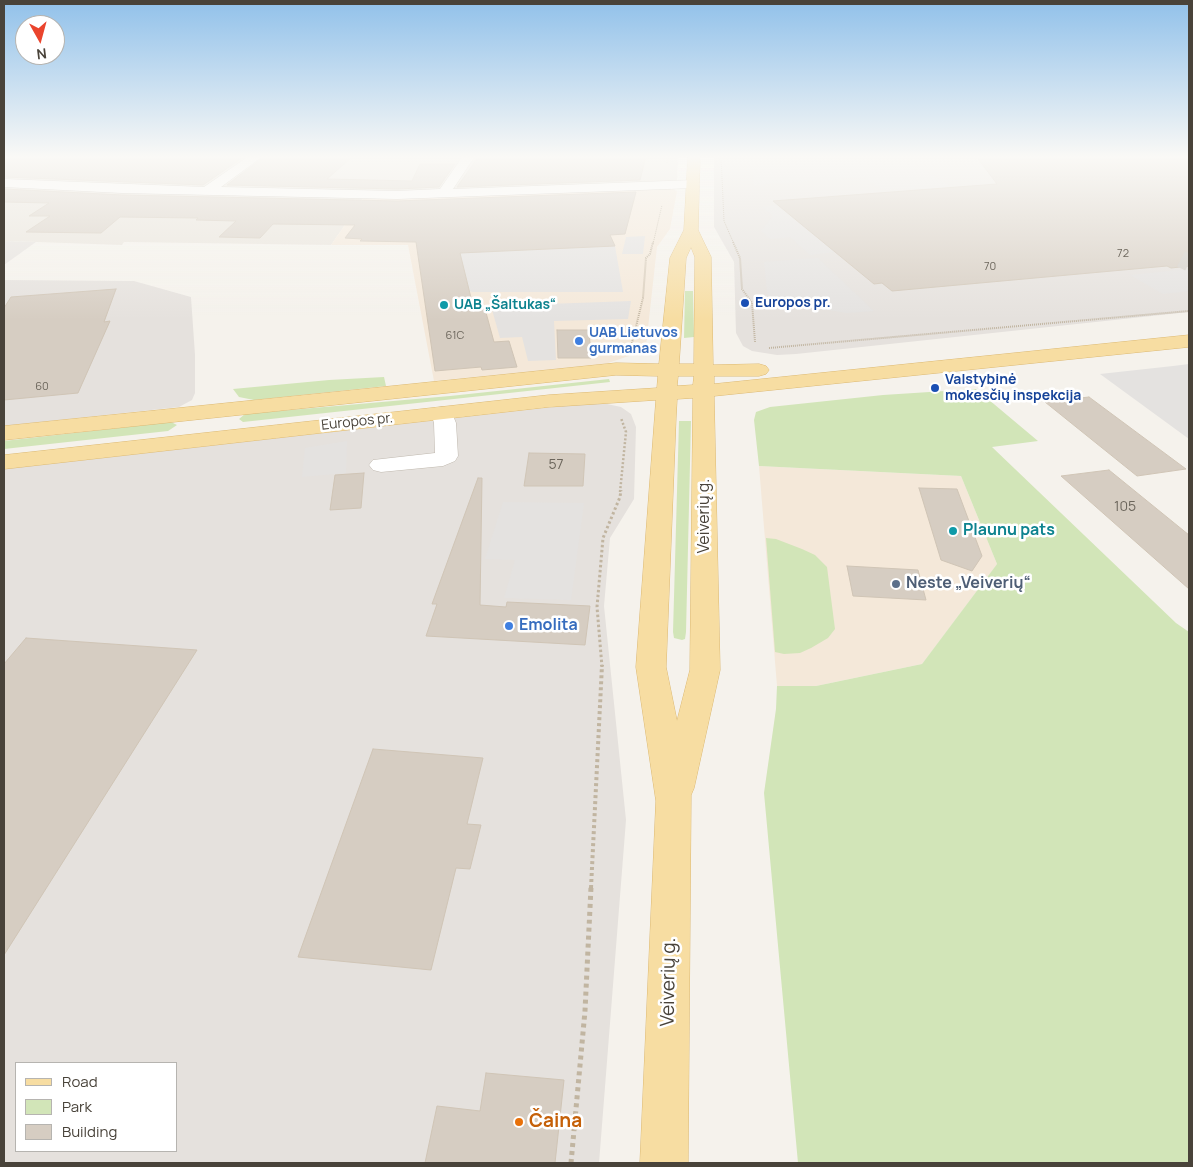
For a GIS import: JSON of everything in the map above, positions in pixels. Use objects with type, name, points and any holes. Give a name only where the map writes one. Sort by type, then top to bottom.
[{"type":"main road","name":"Veiverių g.","points":[[664,1163],[674,800],[651,667],[667,393],[678,258],[691,230],[692,210]]},
{"type":"main road","name":"Veiverių g.","points":[[674,800],[705,670],[703,257],[691,230]]},
{"type":"main road","name":"Europos pr.","points":[[4,462],[578,398],[667,393],[743,371],[1189,325]]},
{"type":"main road","name":"Europos pr.","points":[[4,433],[585,371],[616,369],[669,370],[704,381],[1189,341]]},
{"type":"main road","points":[[212,438],[216,411]]},
{"type":"street","points":[[381,465],[442,459],[447,456],[446,423],[442,413]]},
{"type":"path","points":[[628,351],[634,340],[638,309],[642,298],[646,258],[650,254],[661,210]]},
{"type":"path","points":[[723,210],[724,222],[740,258],[742,289],[752,303],[755,342]]},
{"type":"path","points":[[762,349],[1189,311]]},
{"type":"path","points":[[571,1163],[586,1012],[602,685],[597,606],[602,538],[620,496],[626,432],[620,416]]},
{"type":"shaded area","points":[[4,210],[355,210],[331,245],[124,242],[122,245],[4,241]]},
{"type":"shaded area","points":[[355,210],[673,210],[670,229],[657,247],[646,346],[629,356],[605,364],[434,381],[408,245],[331,245]]},
{"type":"shaded area","points":[[714,210],[1189,210],[1189,312],[796,354],[777,355],[752,351],[743,346],[736,333],[734,262],[714,227]]},
{"type":"shaded area","points":[[766,210],[783,210],[835,252],[810,255],[790,237],[770,239],[761,231],[773,216]]},
{"type":"shaded area","points":[[645,236],[643,254],[622,254],[626,237]]},
{"type":"shaded area","points":[[4,241],[36,242],[4,265]]},
{"type":"shaded area","points":[[615,246],[623,292],[473,292],[459,289],[449,247],[484,252]]},
{"type":"shaded area","points":[[818,258],[874,311],[846,313],[768,300],[764,262]]},
{"type":"shaded area","points":[[1189,269],[1189,291],[1163,294],[1130,275]]},
{"type":"shaded area","points":[[4,280],[134,281],[191,297],[195,355],[195,393],[192,400],[179,407],[4,426]]},
{"type":"shaded area","points":[[631,301],[628,319],[554,321],[556,360],[528,361],[522,337],[500,338],[491,306]]},
{"type":"shaded area","points":[[1189,364],[1189,439],[1100,374],[1173,366]]},
{"type":"shaded area","points":[[589,403],[621,407],[631,414],[636,427],[634,499],[610,538],[604,606],[626,820],[599,1163],[4,1163],[4,469]]},
{"type":"shaded area","points":[[347,441],[346,473],[302,477],[305,448]]},
{"type":"shaded area","points":[[759,466],[961,476],[997,564],[922,664],[816,686],[777,686]]},
{"type":"shaded area","points":[[503,502],[584,503],[571,600],[504,598],[515,560],[485,559]]},
{"type":"green space","points":[[685,291],[693,291],[694,337],[684,338]]},
{"type":"green space","points":[[384,377],[386,386],[254,400],[239,397],[233,389],[329,380]]},
{"type":"green space","points":[[609,379],[610,382],[243,422],[239,419],[245,414],[450,396]]},
{"type":"green space","points":[[976,389],[1038,441],[992,447],[1176,623],[1189,632],[1189,1163],[798,1163],[764,793],[776,709],[777,686],[816,686],[922,664],[997,564],[961,476],[759,466],[754,420],[756,412],[770,407],[883,395]]},
{"type":"green space","points":[[679,421],[691,421],[686,632],[685,639],[682,640],[674,638],[673,632]]},
{"type":"green space","points":[[171,422],[177,425],[168,431],[4,449],[4,441]]},
{"type":"green space","points":[[766,538],[776,539],[815,555],[827,567],[835,629],[828,638],[800,653],[784,654],[775,652]]},
{"type":"building","points":[[38,210],[631,210],[625,234],[610,235],[615,246],[460,253],[474,310],[485,309],[494,342],[509,341],[517,367],[482,370],[481,367],[435,371],[416,242],[360,241],[362,239],[345,238],[355,225],[273,224],[260,238],[219,237],[236,221],[196,220],[198,218],[120,217],[101,233],[26,232],[50,216],[29,216]]},
{"type":"building","points":[[785,210],[1189,210],[1189,266],[1171,268],[1167,266],[892,291],[882,283],[874,284]]},
{"type":"building","points":[[116,289],[104,322],[110,321],[78,393],[4,400],[4,308],[11,297]]},
{"type":"building","name":"UAB Lietuvos gurmanas","points":[[557,330],[589,330],[591,358],[558,358]]},
{"type":"building","points":[[1089,397],[1186,469],[1137,476],[1045,402]]},
{"type":"building","points":[[529,453],[585,454],[583,486],[524,486]]},
{"type":"building","points":[[1109,470],[1189,535],[1189,589],[1061,476]]},
{"type":"building","points":[[364,473],[361,508],[330,510],[335,475]]},
{"type":"building","points":[[478,478],[482,478],[480,605],[506,607],[507,602],[590,606],[585,645],[426,636],[437,604],[432,604]]},
{"type":"building","name":"Plaunu pats","points":[[919,488],[957,489],[982,556],[972,571],[941,560]]},
{"type":"building","points":[[847,566],[918,570],[926,600],[853,596]]},
{"type":"building","points":[[26,638],[197,650],[4,955],[4,664]]},
{"type":"building","points":[[373,749],[483,758],[467,824],[481,825],[470,869],[456,868],[431,970],[298,957]]},
{"type":"building","name":"Čaina","points":[[486,1073],[564,1080],[555,1163],[425,1163],[437,1106],[480,1111]]},
{"type":"tunnel","points":[[1181,259],[1189,263]]},
{"type":"place","name":"Europos pr.","points":[[745,303]]},
{"type":"place","name":"UAB „Šaltukas“","points":[[444,305]]},
{"type":"place","name":"UAB Lietuvos gurmanas","points":[[579,341]]},
{"type":"place","name":"Valstybinė mokesčių inspekcija","points":[[935,388]]},
{"type":"place","name":"Plaunu pats","points":[[953,531]]},
{"type":"place","name":"Neste „Veiverių“","points":[[896,584]]},
{"type":"place","name":"Emolita","points":[[509,626]]},
{"type":"place","name":"Čaina","points":[[519,1122]]}]
